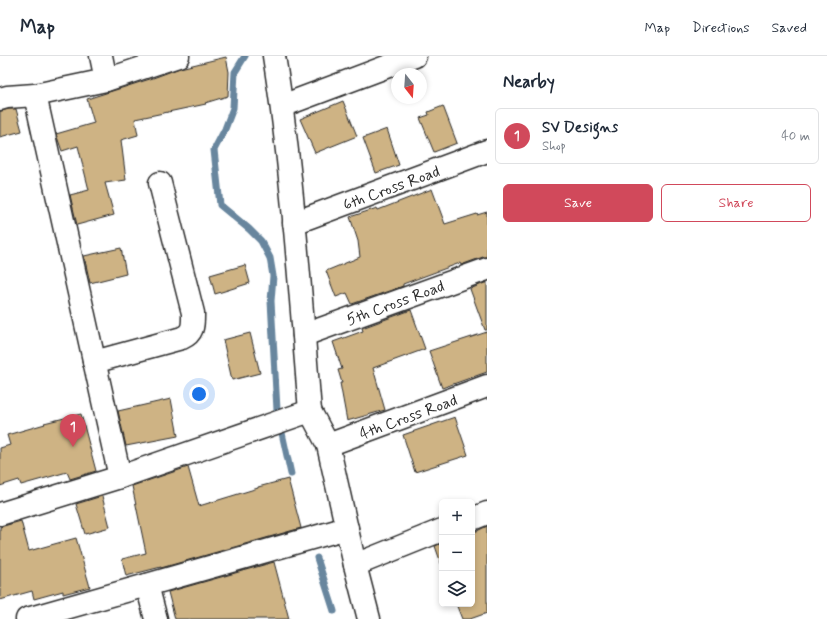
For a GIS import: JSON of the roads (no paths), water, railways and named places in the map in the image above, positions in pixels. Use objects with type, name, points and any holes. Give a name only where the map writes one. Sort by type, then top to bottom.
[{"type":"street","points":[[101,56],[106,80]]},
{"type":"street","points":[[0,99],[35,95],[106,80],[178,56]]},
{"type":"street","points":[[274,56],[282,106],[294,223],[310,411],[328,445],[355,565],[370,619]]},
{"type":"street","points":[[282,106],[415,56]]},
{"type":"street","points":[[35,95],[120,477]]},
{"type":"street","name":"6th Cross Road","points":[[294,223],[487,151]]},
{"type":"street","points":[[94,362],[182,338],[191,332],[193,313],[160,183]]},
{"type":"street","name":"5th Cross Road","points":[[304,335],[487,269]]},
{"type":"street","name":"4th Cross Road","points":[[328,445],[487,386]]},
{"type":"street","points":[[0,514],[120,477],[310,411]]},
{"type":"street","points":[[475,518],[487,513]]},
{"type":"street","points":[[27,619],[347,528]]},
{"type":"street","points":[[355,565],[439,531]]},
{"type":"street","points":[[147,585],[156,619]]},
{"type":"waterway","points":[[245,56],[235,72],[233,108],[225,129],[214,150],[220,205],[261,241],[270,258],[273,276],[271,301],[277,410]]},
{"type":"waterway","points":[[282,433],[291,474]]},
{"type":"waterway","points":[[317,558],[334,611]]},
{"type":"place","name":"SV Designs","points":[[73,447]]}]
